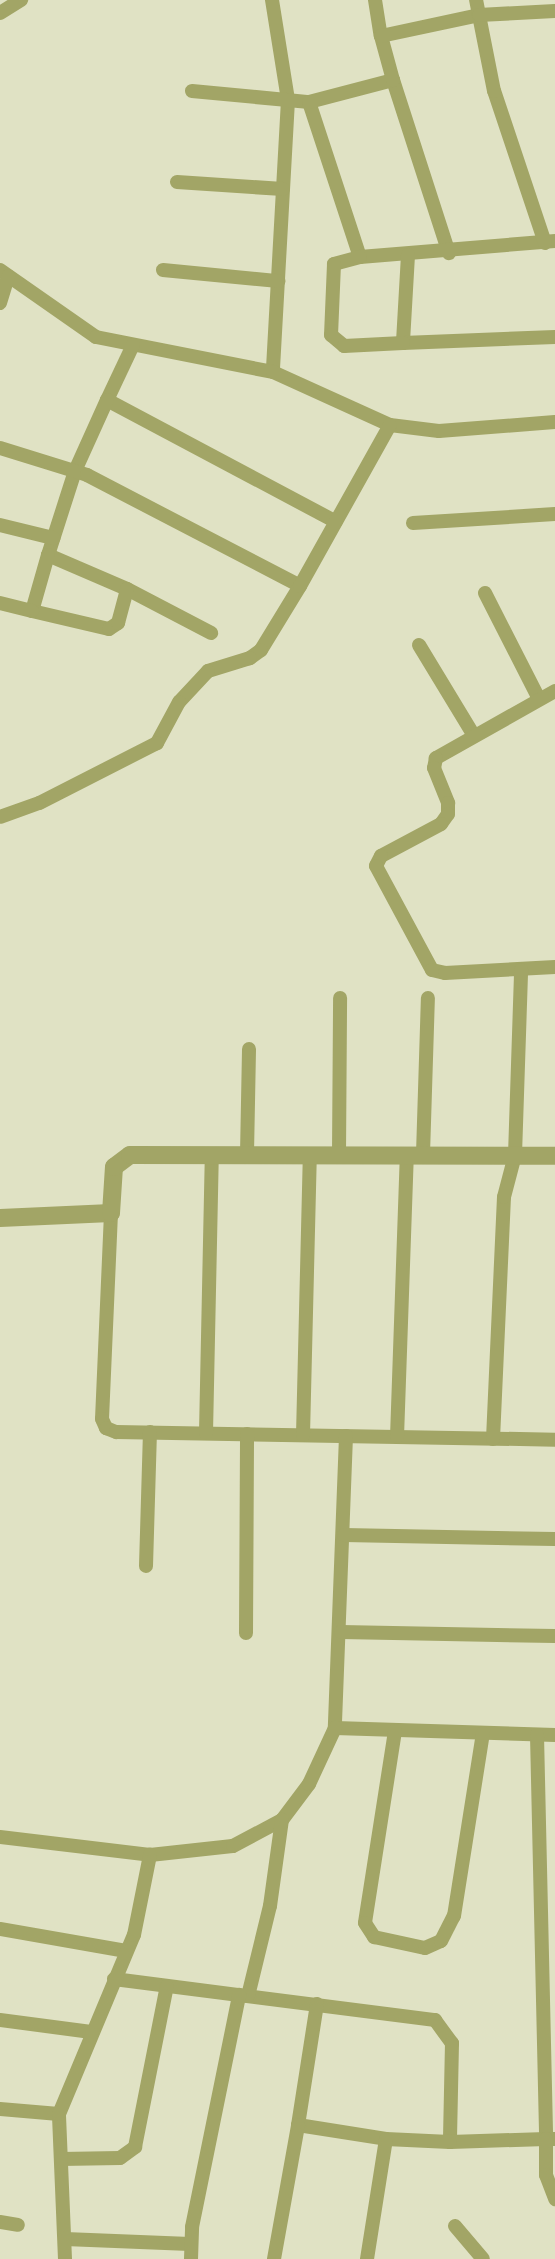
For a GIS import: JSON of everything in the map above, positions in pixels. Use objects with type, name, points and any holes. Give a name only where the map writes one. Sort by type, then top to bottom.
[{"type":"street","points":[[0,13],[22,0]]},
{"type":"street","points":[[272,0],[288,100],[273,372]]},
{"type":"street","points":[[375,0],[393,80],[449,253]]},
{"type":"street","points":[[476,0],[494,90],[550,242],[449,253],[360,257],[334,264],[331,335],[344,346],[555,337]]},
{"type":"street","points":[[381,36],[479,15],[555,11]]},
{"type":"street","points":[[192,91],[309,102],[393,80]]},
{"type":"street","points":[[309,102],[360,257]]},
{"type":"street","points":[[177,181],[283,190]]},
{"type":"street","points":[[403,343],[408,255]]},
{"type":"street","points":[[163,270],[278,281]]},
{"type":"street","points":[[0,303],[4,273],[96,337],[273,372],[390,425],[439,431],[555,422]]},
{"type":"street","points":[[32,611],[75,471],[133,345]]},
{"type":"street","points":[[107,400],[335,523]]},
{"type":"street","points":[[0,817],[39,803],[157,743],[179,702],[208,671],[250,658],[261,650],[390,425]]},
{"type":"street","points":[[0,448],[75,471],[300,586]]},
{"type":"street","points":[[413,523],[555,513]]},
{"type":"street","points":[[0,525],[53,538]]},
{"type":"street","points":[[48,555],[127,589],[211,633]]},
{"type":"street","points":[[0,603],[109,629],[118,622],[127,589]]},
{"type":"street","points":[[485,593],[539,699]]},
{"type":"street","points":[[419,645],[473,734]]},
{"type":"street","points":[[555,691],[473,734],[436,758],[436,775],[449,803],[441,824],[381,856],[376,866],[432,970],[445,974],[555,967]]},
{"type":"street","points":[[493,1438],[504,1197],[515,1155],[521,970]]},
{"type":"street","points":[[339,1154],[340,998]]},
{"type":"street","points":[[397,1437],[428,998]]},
{"type":"street","points":[[247,1154],[249,1049]]},
{"type":"street","points":[[555,1156],[212,1154],[120,1159],[114,1167],[102,1419],[106,1428],[116,1432],[555,1440]]},
{"type":"street","points":[[206,1433],[212,1154]]},
{"type":"street","points":[[303,1435],[310,1154]]},
{"type":"street","points":[[0,1218],[111,1213]]},
{"type":"street","points":[[146,1566],[150,1432]]},
{"type":"street","points":[[246,1633],[247,1434]]},
{"type":"street","points":[[0,1837],[150,1855],[233,1846],[282,1820],[309,1784],[335,1728],[341,1632],[346,1436]]},
{"type":"street","points":[[344,1535],[555,1539]]},
{"type":"street","points":[[341,1632],[555,1636]]},
{"type":"street","points":[[335,1728],[555,1735]]},
{"type":"street","points":[[395,1731],[365,1923],[374,1937],[425,1948],[442,1941],[454,1916],[483,1733]]},
{"type":"street","points":[[537,1735],[551,2139],[546,2175],[555,2199]]},
{"type":"street","points":[[191,2259],[190,2244],[243,1995],[270,1906],[282,1820]]},
{"type":"street","points":[[65,2259],[60,2114],[91,2032],[140,1917],[150,1855]]},
{"type":"street","points":[[0,1929],[126,1951]]},
{"type":"street","points":[[114,1979],[421,2016],[443,2025],[453,2060],[450,2142]]},
{"type":"street","points":[[61,2159],[120,2158],[135,2147],[167,1986]]},
{"type":"street","points":[[274,2259],[317,2004]]},
{"type":"street","points":[[0,2020],[91,2032]]},
{"type":"street","points":[[0,2109],[60,2114]]},
{"type":"street","points":[[298,2125],[386,2139],[450,2142],[551,2139]]},
{"type":"street","points":[[367,2259],[386,2139]]},
{"type":"street","points":[[0,2222],[18,2225]]},
{"type":"street","points":[[455,2226],[483,2259]]},
{"type":"street","points":[[65,2239],[190,2244]]}]
